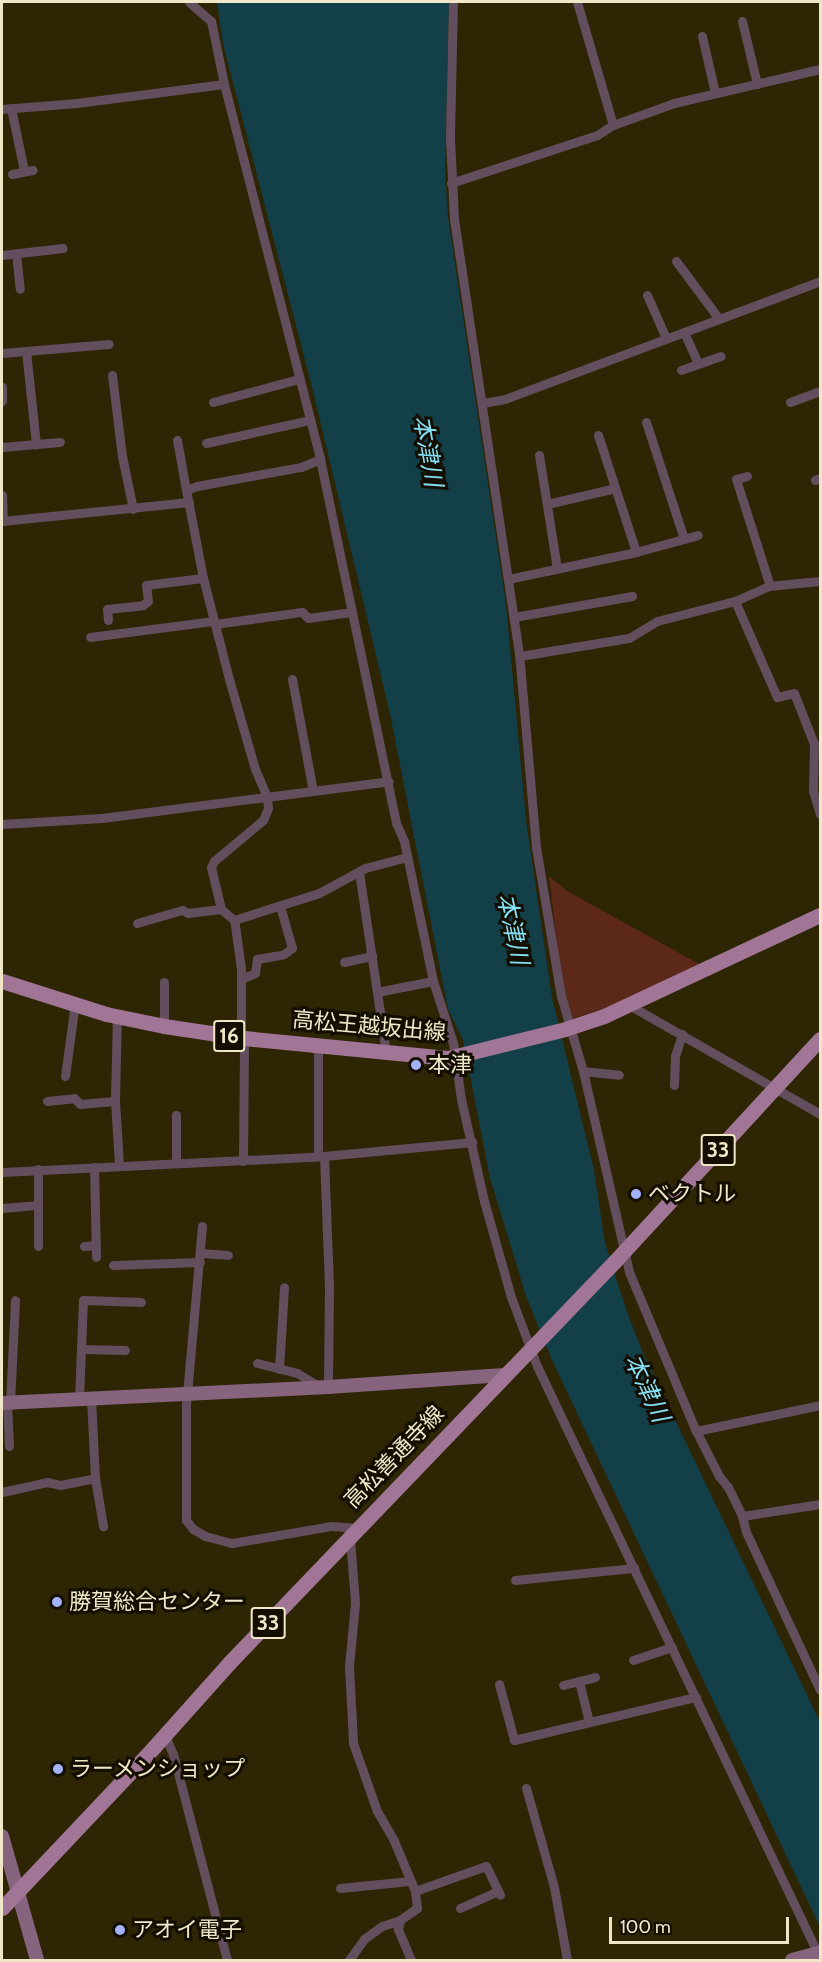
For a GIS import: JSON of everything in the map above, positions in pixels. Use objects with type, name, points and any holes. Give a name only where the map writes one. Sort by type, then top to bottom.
[{"type":"main road","name":"高松王越坂出線","points":[[2,981],[117,1016],[164,1026],[242,1038],[439,1058],[459,1056],[567,1028],[630,1005],[820,915]]},
{"type":"main road","name":"高松善通寺線","points":[[2,1908],[164,1733],[619,1257],[820,1039]]},
{"type":"street","points":[[189,2],[211,21],[224,84],[320,459],[396,823],[404,842],[432,981],[459,1056],[472,1142],[500,1259],[534,1345],[634,1568],[819,1956],[792,1960]]},
{"type":"street","points":[[453,2],[451,183],[454,219],[520,656],[536,847],[567,1028],[583,1071],[619,1257],[696,1431],[742,1516],[746,1532],[820,1690]]},
{"type":"street","points":[[577,2],[613,125]]},
{"type":"street","points":[[742,21],[757,84]]},
{"type":"street","points":[[702,36],[715,93]]},
{"type":"street","points":[[451,183],[597,135],[613,125],[674,103],[820,69]]},
{"type":"street","points":[[12,174],[29,170],[6,108],[77,103],[224,84]]},
{"type":"street","points":[[2,255],[63,248]]},
{"type":"street","points":[[16,253],[20,289]]},
{"type":"street","points":[[676,261],[719,319]]},
{"type":"street","points":[[483,403],[505,399],[820,282]]},
{"type":"street","points":[[647,295],[666,338]]},
{"type":"street","points":[[684,332],[698,363]]},
{"type":"street","points":[[2,353],[109,344]]},
{"type":"street","points":[[26,351],[36,444]]},
{"type":"street","points":[[681,370],[721,356]]},
{"type":"street","points":[[112,375],[122,456],[133,509]]},
{"type":"street","points":[[213,402],[299,379]]},
{"type":"street","points":[[2,387],[2,401]]},
{"type":"street","points":[[790,402],[820,391]]},
{"type":"street","points":[[206,443],[310,420]]},
{"type":"street","points":[[646,422],[684,539]]},
{"type":"street","points":[[598,435],[636,552]]},
{"type":"street","points":[[177,440],[203,578],[255,769],[267,797],[268,808],[263,820],[214,861],[211,867],[221,909],[234,920],[241,979],[243,1161]]},
{"type":"street","points":[[2,447],[60,442]]},
{"type":"street","points":[[539,455],[557,569]]},
{"type":"street","points":[[186,490],[301,467],[320,459]]},
{"type":"street","points":[[747,476],[736,479],[770,586]]},
{"type":"street","points":[[547,504],[615,488]]},
{"type":"street","points":[[2,495],[2,521],[189,502]]},
{"type":"street","points":[[508,579],[636,552],[698,535]]},
{"type":"street","points":[[108,620],[107,609],[143,605],[148,601],[146,585],[203,578]]},
{"type":"street","points":[[520,656],[629,638],[657,621],[735,601],[770,586],[820,581]]},
{"type":"street","points":[[514,617],[632,596]]},
{"type":"street","points":[[735,601],[777,697],[794,693],[816,740],[815,762],[820,814]]},
{"type":"street","points":[[90,637],[302,612],[308,618],[351,612]]},
{"type":"street","points":[[292,679],[314,791]]},
{"type":"street","points":[[2,824],[102,818],[389,781]]},
{"type":"street","points":[[234,920],[319,893],[359,872],[407,857]]},
{"type":"street","points":[[359,872],[386,1053]]},
{"type":"street","points":[[241,979],[255,973],[257,960],[284,954],[292,948],[280,906]]},
{"type":"street","points":[[137,923],[182,910],[188,913],[221,909]]},
{"type":"street","points":[[344,962],[372,956]]},
{"type":"street","points":[[377,992],[432,981]]},
{"type":"street","points":[[164,982],[164,1026]]},
{"type":"street","points":[[65,1076],[75,1003]]},
{"type":"street","points":[[630,1005],[820,1114]]},
{"type":"street","points":[[117,1016],[115,1101],[119,1165]]},
{"type":"street","points":[[674,1085],[675,1056],[682,1034]]},
{"type":"street","points":[[318,1045],[321,1156],[329,1288],[324,1387]]},
{"type":"street","points":[[583,1071],[619,1075]]},
{"type":"street","points":[[47,1101],[74,1098],[80,1104],[115,1101]]},
{"type":"street","points":[[176,1115],[176,1163]]},
{"type":"street","points":[[2,1172],[243,1161],[472,1142]]},
{"type":"street","points":[[94,1167],[96,1257]]},
{"type":"street","points":[[38,1169],[38,1246]]},
{"type":"street","points":[[96,1204],[108,1203]]},
{"type":"street","points":[[2,1208],[38,1205]]},
{"type":"street","points":[[202,1227],[187,1394],[184,1511],[186,1520],[193,1529],[205,1536],[232,1543],[331,1526],[354,1533],[355,1603],[349,1666],[353,1743],[377,1811],[394,1841],[415,1891],[417,1908],[400,1920],[382,1926],[364,1939],[349,1960]]},
{"type":"street","points":[[84,1246],[96,1245]]},
{"type":"street","points":[[113,1265],[228,1255]]},
{"type":"street","points":[[279,1369],[284,1287]]},
{"type":"street","points":[[9,1446],[6,1403],[15,1300]]},
{"type":"street","points":[[103,1526],[85,1399],[81,1349],[83,1300],[141,1302]]},
{"type":"street","points":[[81,1349],[125,1350]]},
{"type":"street","points":[[257,1363],[297,1373],[324,1387]]},
{"type":"street","points":[[6,1403],[324,1387],[504,1375]]},
{"type":"street","points":[[696,1431],[820,1405]]},
{"type":"street","points":[[2,1492],[47,1482],[60,1485],[95,1478]]},
{"type":"street","points":[[742,1516],[820,1504]]},
{"type":"street","points":[[515,1580],[634,1568]]},
{"type":"street","points":[[633,1660],[672,1647]]},
{"type":"street","points":[[563,1685],[595,1677]]},
{"type":"street","points":[[579,1681],[589,1722]]},
{"type":"street","points":[[499,1684],[514,1740],[696,1696]]},
{"type":"street","points":[[164,1733],[173,1754],[227,1960]]},
{"type":"street","points":[[526,1788],[554,1887],[567,1960]]},
{"type":"street","points":[[2,1836],[37,1960]]},
{"type":"street","points":[[415,1891],[486,1866],[499,1893],[460,1908]]},
{"type":"street","points":[[340,1888],[410,1881]]},
{"type":"street","points":[[400,1920],[398,1929],[411,1960]]},
{"type":"shaded area","points":[[549,876],[567,891],[701,965],[623,1003],[570,1019],[561,977]]},
{"type":"water","name":"本津川","points":[[217,2],[449,2],[445,171],[448,217],[506,604],[526,820],[552,998],[594,1170],[605,1243],[627,1312],[643,1353],[820,1722],[820,1927],[551,1358],[526,1296],[490,1178],[463,1040],[448,1009],[390,714],[313,391],[223,44]]},
{"type":"place","name":"本津","points":[[416,1065]]},
{"type":"place","name":"ベクトル","points":[[636,1194]]},
{"type":"place","name":"勝賀総合センター","points":[[57,1602]]},
{"type":"place","name":"ラーメンショップ","points":[[58,1769]]},
{"type":"place","name":"アオイ電子","points":[[120,1930]]}]
